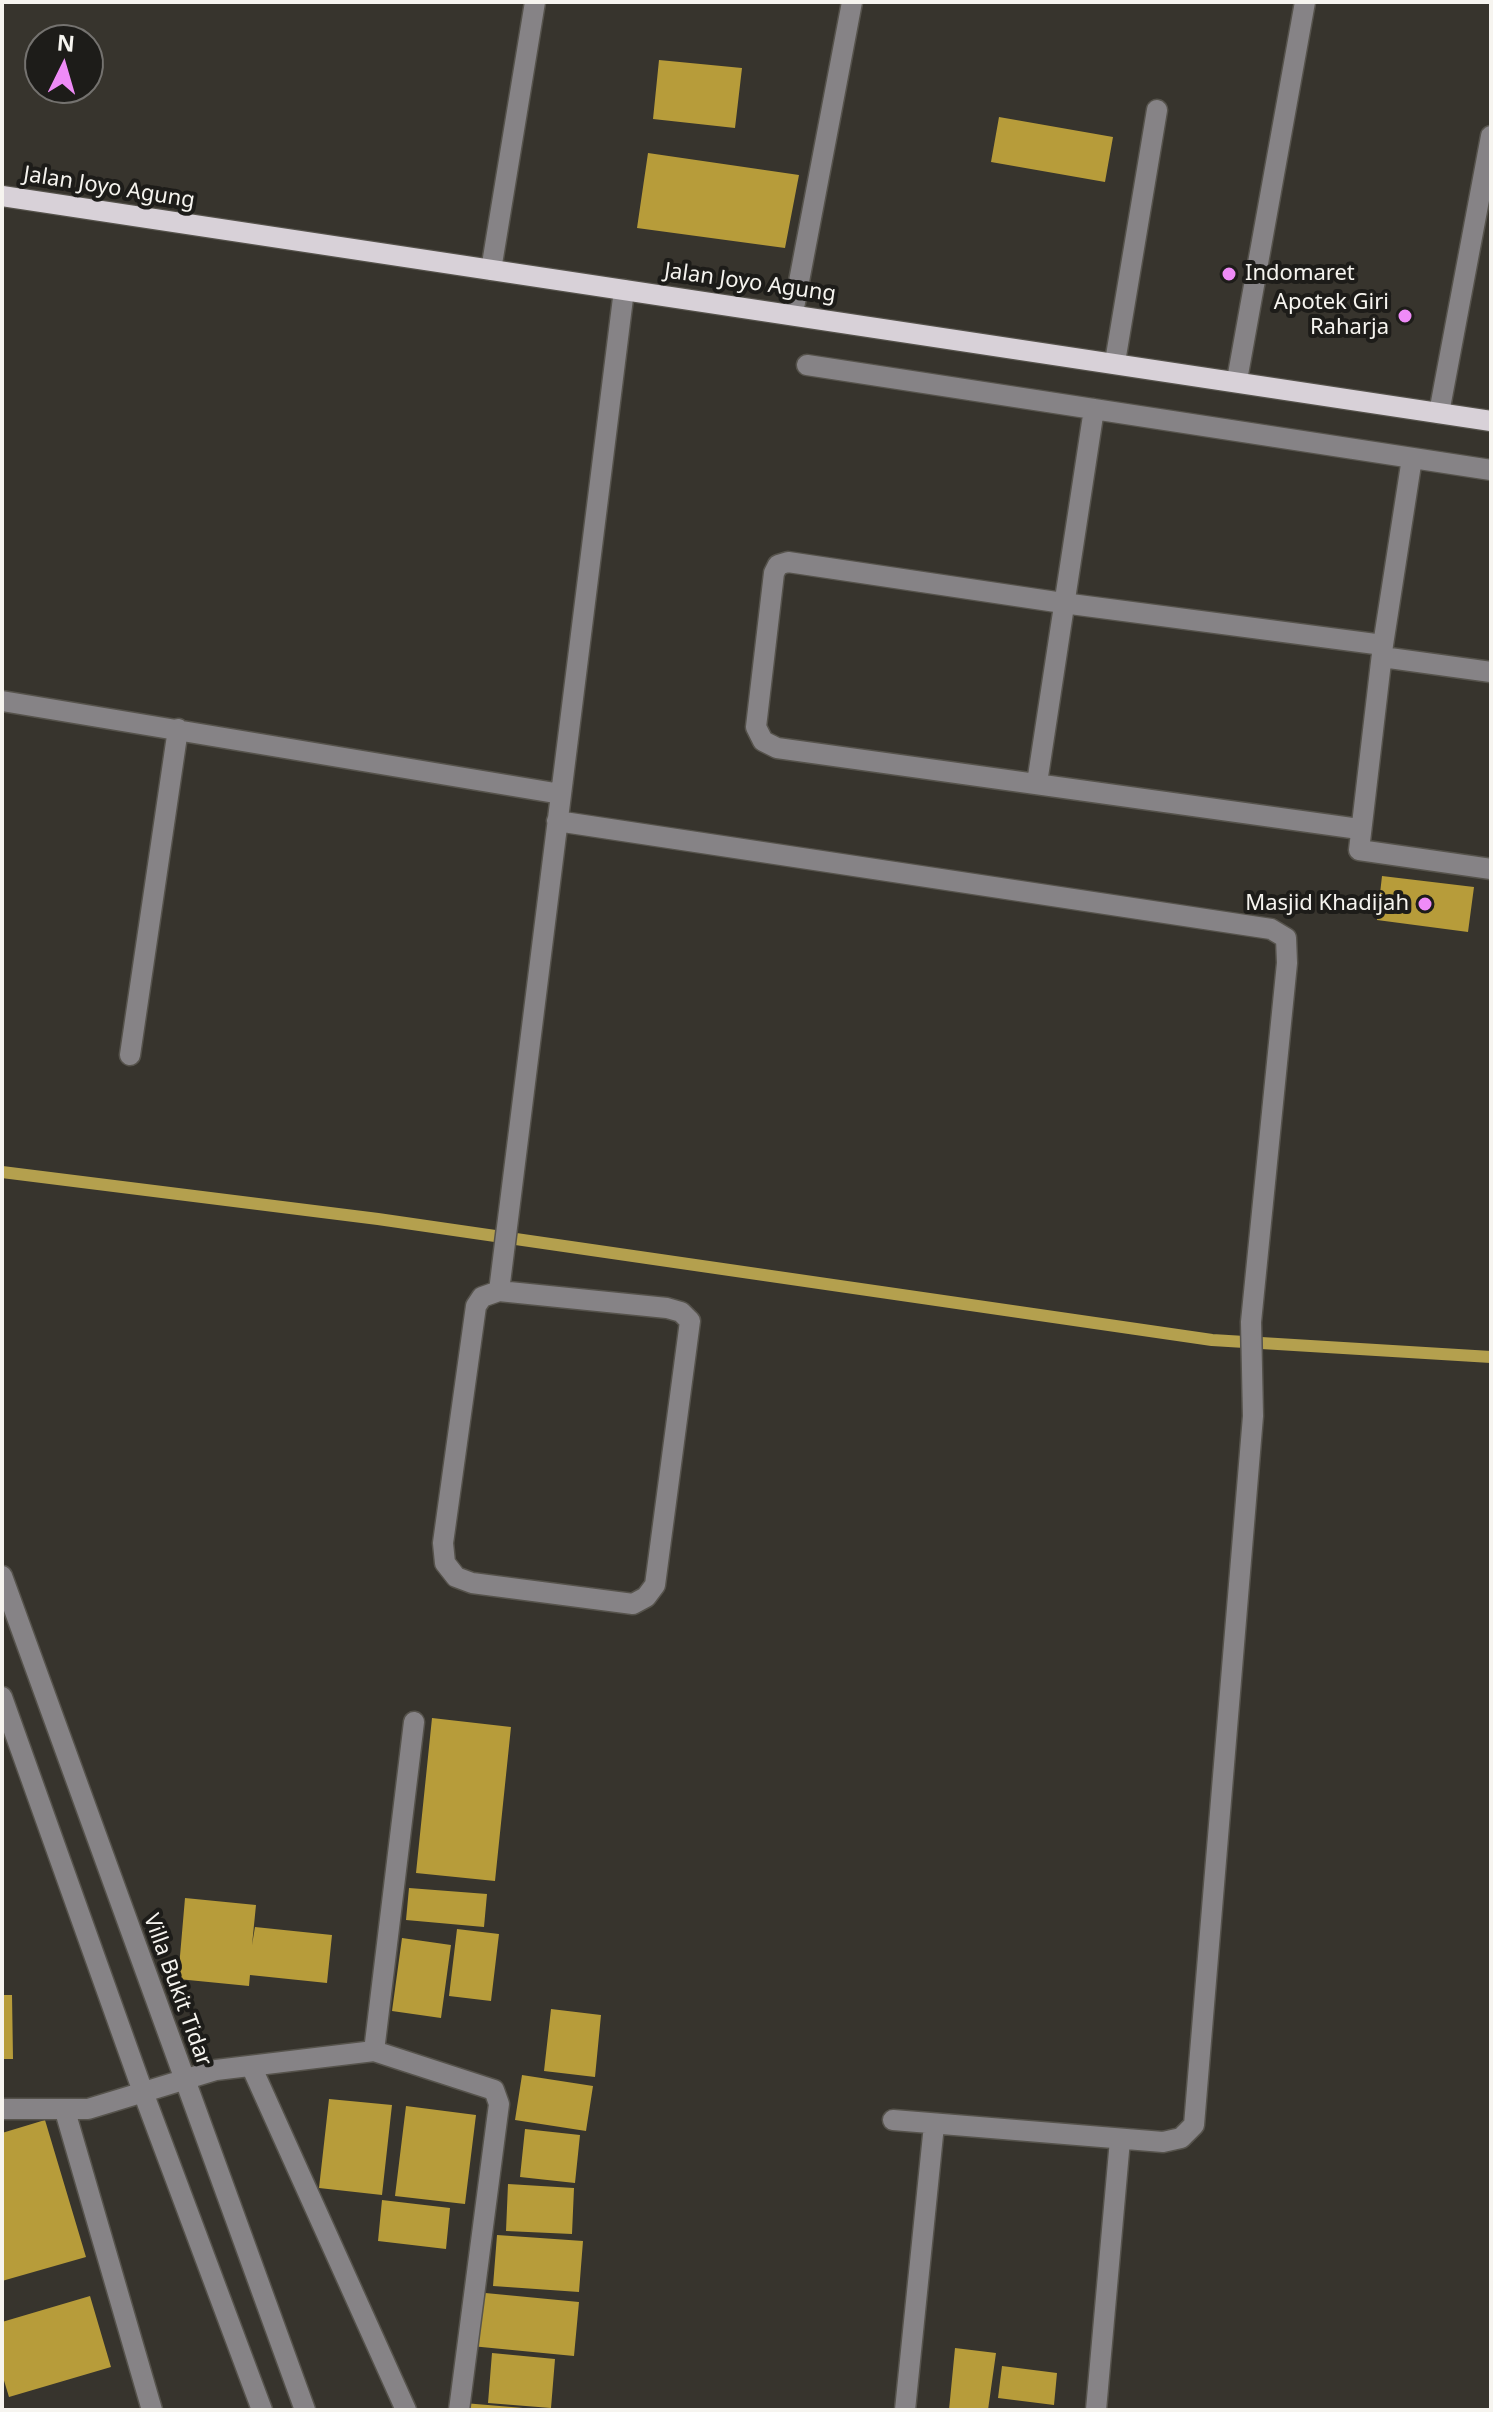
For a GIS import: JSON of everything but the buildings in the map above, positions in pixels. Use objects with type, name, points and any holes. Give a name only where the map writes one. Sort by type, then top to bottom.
[{"type":"main road","name":"Jalan Joyo Agung","points":[[2,196],[1237,380],[1491,421]]},
{"type":"street","points":[[491,270],[535,2]]},
{"type":"street","points":[[793,313],[852,2]]},
{"type":"street","points":[[1237,380],[1305,2]]},
{"type":"street","points":[[1115,362],[1157,110]]},
{"type":"street","points":[[1439,413],[1491,136]]},
{"type":"street","points":[[499,1291],[624,290]]},
{"type":"street","points":[[807,365],[1491,470]]},
{"type":"street","points":[[1037,783],[1094,409]]},
{"type":"street","points":[[1412,458],[1383,651],[1359,829],[1359,850],[1491,869]]},
{"type":"street","points":[[1359,829],[777,748],[763,741],[756,727],[774,573],[778,565],[788,562],[1383,651],[1491,672]]},
{"type":"street","points":[[2,701],[561,794]]},
{"type":"street","points":[[130,1055],[178,729]]},
{"type":"street","points":[[557,821],[1271,929],[1286,938],[1287,963],[1251,1322],[1253,1416],[1194,2125],[1181,2138],[1163,2142],[893,2120]]},
{"type":"street","points":[[499,1291],[667,1308],[681,1312],[690,1321],[691,1338],[655,1585],[646,1597],[633,1604],[472,1583],[456,1577],[445,1563],[443,1543],[476,1306],[482,1297],[499,1291]]},
{"type":"street","name":"Villa Bukit Tidar","points":[[4,1580],[305,2410]]},
{"type":"street","points":[[2,1697],[143,2092],[262,2410]]},
{"type":"street","points":[[374,2051],[414,1722]]},
{"type":"street","points":[[2,2109],[88,2109],[216,2070],[374,2051],[494,2090],[499,2104],[459,2410]]},
{"type":"street","points":[[252,2068],[406,2410]]},
{"type":"street","points":[[65,2111],[152,2410]]},
{"type":"street","points":[[905,2410],[934,2125]]},
{"type":"street","points":[[1096,2410],[1120,2140]]},
{"type":"waterway","points":[[2,1172],[378,1219],[1212,1340],[1491,1357]]},
{"type":"place","name":"Indomaret","points":[[1229,274]]},
{"type":"place","name":"Apotek Giri Raharja","points":[[1405,316]]},
{"type":"place","name":"Masjid Khadijah","points":[[1425,904]]}]
